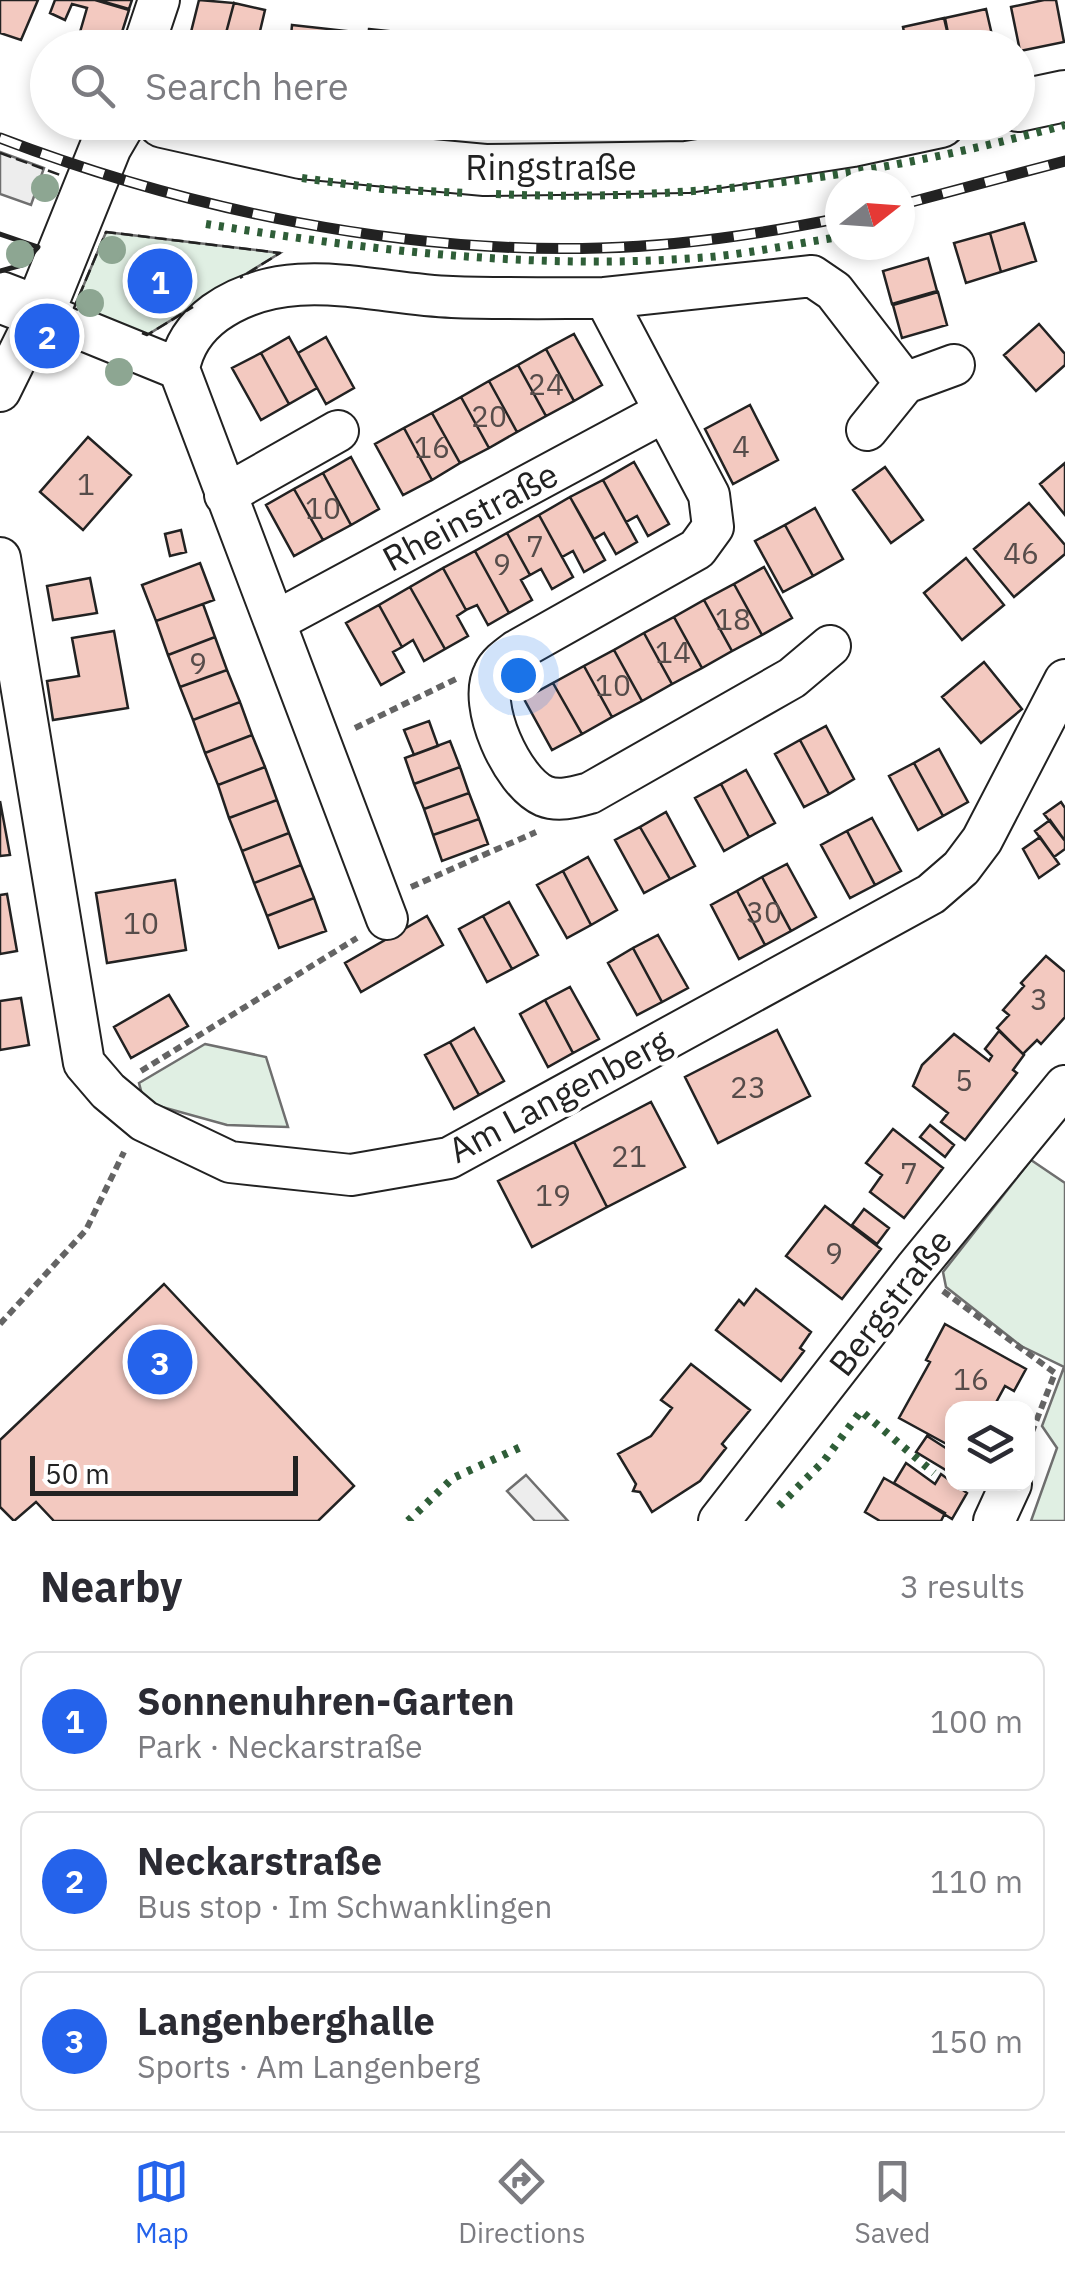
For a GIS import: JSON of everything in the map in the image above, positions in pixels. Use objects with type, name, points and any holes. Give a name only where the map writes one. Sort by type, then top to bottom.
[{"type":"main road","points":[[1035,102],[1065,96]]},
{"type":"main road","points":[[19,304],[110,140]]},
{"type":"main road","name":"Ringstraße","points":[[243,140],[301,153],[485,170],[687,166],[861,140]]},
{"type":"street","points":[[148,30],[159,0]]},
{"type":"street","points":[[384,910],[180,369],[188,341],[207,319],[243,296],[274,285],[304,282],[450,298],[605,298],[812,276],[834,291],[905,383]]},
{"type":"street","points":[[605,298],[709,496],[713,527],[697,548],[516,651],[492,674],[491,704],[505,754],[528,786],[545,796],[567,799],[590,793],[792,678],[830,646]]},
{"type":"street","points":[[0,391],[19,304],[180,369]]},
{"type":"street","points":[[866,430],[905,383],[954,365]]},
{"type":"street","name":"Rheinstraße","points":[[276,622],[664,412]]},
{"type":"street","points":[[226,495],[338,431]]},
{"type":"street","name":"Am Langenberg","points":[[0,558],[84,1063],[108,1091],[144,1121],[230,1162],[352,1175],[449,1158],[931,894],[961,868],[982,840],[1065,680]]},
{"type":"street","name":"Bergstraße","points":[[720,1521],[915,1269],[1065,1086]]},
{"type":"street","points":[[994,1521],[1008,1491]]},
{"type":"path","points":[[322,744],[516,651]]},
{"type":"path","points":[[108,1091],[384,910],[536,833],[545,796]]},
{"type":"path","points":[[0,1324],[86,1230],[121,1158]]},
{"type":"path","points":[[915,1269],[988,1328],[1055,1373],[1035,1424]]},
{"type":"green space","points":[[106,232],[280,253],[147,335],[74,308]]},
{"type":"green space","points":[[205,1044],[266,1057],[288,1127],[227,1125],[144,1102],[139,1083]]},
{"type":"green space","points":[[1031,1160],[1065,1183],[1065,1521],[1031,1521],[1057,1448],[1042,1426],[1064,1367],[1021,1346],[946,1287],[943,1272]]},
{"type":"shaded area","points":[[0,152],[44,168],[31,205],[0,194]]},
{"type":"shaded area","points":[[526,1475],[568,1521],[535,1521],[507,1491]]},
{"type":"building","points":[[0,0],[38,0],[21,40],[0,33]]},
{"type":"building","points":[[55,0],[95,0],[129,10],[123,30],[81,30],[87,8],[72,4],[65,20],[50,13]]},
{"type":"building","points":[[98,0],[132,0],[129,9]]},
{"type":"building","points":[[199,0],[234,3],[227,30],[192,30]]},
{"type":"building","points":[[1056,0],[1064,42],[1035,48],[1035,30],[1016,30],[1011,7]]},
{"type":"building","points":[[234,3],[265,10],[260,30],[227,30]]},
{"type":"building","points":[[986,9],[991,30],[947,30],[945,18]]},
{"type":"building","points":[[944,18],[947,30],[904,30],[903,27]]},
{"type":"building","points":[[292,25],[338,30],[292,30]]},
{"type":"building","points":[[1024,223],[1036,261],[1001,272],[990,233]]},
{"type":"building","points":[[990,233],[1001,272],[966,283],[954,243]]},
{"type":"building","points":[[928,258],[937,291],[892,304],[883,271]]},
{"type":"building","points":[[938,292],[947,325],[902,338],[893,305]]},
{"type":"building","points":[[1039,324],[1065,354],[1065,365],[1036,391],[1004,355]]},
{"type":"building","points":[[574,334],[602,385],[574,401],[546,349]]},
{"type":"building","points":[[289,337],[317,388],[289,404],[261,353]]},
{"type":"building","points":[[326,337],[354,388],[326,404],[298,353]]},
{"type":"building","points":[[546,349],[574,401],[546,416],[518,365]]},
{"type":"building","points":[[261,353],[289,404],[261,420],[232,368]]},
{"type":"building","points":[[518,365],[546,416],[517,432],[489,381]]},
{"type":"building","points":[[489,381],[517,432],[489,448],[461,397]]},
{"type":"building","points":[[461,397],[489,448],[460,463],[432,413]]},
{"type":"building","points":[[750,405],[778,460],[733,484],[705,429]]},
{"type":"building","points":[[432,413],[460,463],[432,480],[404,428]]},
{"type":"building","points":[[404,428],[432,480],[403,495],[375,444]]},
{"type":"building","points":[[88,437],[131,475],[83,530],[40,492]]},
{"type":"building","points":[[351,457],[379,509],[351,525],[323,473]]},
{"type":"building","points":[[634,462],[669,524],[648,536],[637,516],[626,522],[603,480]]},
{"type":"building","points":[[1065,463],[1065,515],[1040,484]]},
{"type":"building","points":[[885,467],[923,520],[891,543],[853,490]]},
{"type":"building","points":[[323,473],[351,525],[323,540],[294,489]]},
{"type":"building","points":[[603,480],[637,542],[616,554],[604,533],[594,539],[570,497]]},
{"type":"building","points":[[294,489],[323,540],[294,556],[266,505]]},
{"type":"building","points":[[570,497],[605,560],[584,572],[573,551],[562,557],[539,515]]},
{"type":"building","points":[[1029,503],[1065,545],[1065,554],[1014,597],[974,549]]},
{"type":"building","points":[[815,508],[843,559],[813,576],[785,525]]},
{"type":"building","points":[[539,515],[573,577],[552,589],[541,569],[530,575],[507,533]]},
{"type":"building","points":[[785,525],[813,576],[783,592],[755,541]]},
{"type":"building","points":[[181,530],[186,552],[170,556],[165,534]]},
{"type":"building","points":[[507,533],[530,575],[521,580],[532,600],[509,613],[475,551]]},
{"type":"building","points":[[475,551],[509,613],[488,625],[477,605],[466,610],[443,568]]},
{"type":"building","points":[[966,558],[1004,605],[962,640],[924,593]]},
{"type":"building","points":[[200,563],[214,600],[156,621],[142,585]]},
{"type":"building","points":[[764,567],[792,618],[762,635],[734,584]]},
{"type":"building","points":[[443,568],[466,610],[457,616],[468,636],[445,649],[410,587]]},
{"type":"building","points":[[90,578],[97,613],[53,620],[47,586]]},
{"type":"building","points":[[734,584],[762,635],[732,651],[704,600]]},
{"type":"building","points":[[410,587],[445,649],[424,661],[413,640],[402,647],[379,605]]},
{"type":"building","points":[[704,600],[732,651],[702,668],[674,617]]},
{"type":"building","points":[[203,604],[215,637],[168,655],[156,621]]},
{"type":"building","points":[[379,605],[402,647],[393,652],[404,672],[381,685],[346,623]]},
{"type":"building","points":[[674,617],[702,668],[672,684],[644,633]]},
{"type":"building","points":[[114,631],[128,708],[53,720],[47,681],[79,676],[72,638]]},
{"type":"building","points":[[644,633],[672,684],[642,701],[614,650]]},
{"type":"building","points":[[215,637],[227,670],[180,687],[168,655]]},
{"type":"building","points":[[614,650],[642,701],[612,717],[584,666]]},
{"type":"building","points":[[984,662],[1022,709],[981,743],[942,697]]},
{"type":"building","points":[[584,666],[612,717],[582,734],[553,683]]},
{"type":"building","points":[[227,670],[240,702],[193,720],[180,687]]},
{"type":"building","points":[[553,683],[582,734],[552,750],[524,699]]},
{"type":"building","points":[[240,702],[252,735],[205,753],[193,720]]},
{"type":"building","points":[[429,721],[438,746],[414,755],[404,730]]},
{"type":"building","points":[[826,726],[854,779],[829,794],[800,740]]},
{"type":"building","points":[[252,735],[265,767],[218,785],[205,753]]},
{"type":"building","points":[[800,740],[829,794],[804,807],[775,754]]},
{"type":"building","points":[[450,741],[460,767],[414,784],[405,758]]},
{"type":"building","points":[[939,749],[968,802],[943,816],[914,763]]},
{"type":"building","points":[[914,763],[943,816],[918,830],[889,776]]},
{"type":"building","points":[[265,767],[277,800],[229,818],[218,785]]},
{"type":"building","points":[[460,767],[469,793],[424,809],[414,784]]},
{"type":"building","points":[[746,770],[775,823],[749,837],[721,784]]},
{"type":"building","points":[[721,784],[749,837],[724,851],[695,798]]},
{"type":"building","points":[[469,793],[479,819],[433,835],[424,809]]},
{"type":"building","points":[[277,800],[289,833],[242,851],[229,818]]},
{"type":"building","points":[[0,801],[10,855],[0,856]]},
{"type":"building","points":[[1061,802],[1065,808],[1065,841],[1044,814]]},
{"type":"building","points":[[666,812],[695,866],[670,879],[640,827]]},
{"type":"building","points":[[872,818],[901,871],[875,885],[847,831]]},
{"type":"building","points":[[479,819],[488,844],[442,861],[433,835]]},
{"type":"building","points":[[1050,820],[1065,841],[1065,849],[1054,857],[1035,831]]},
{"type":"building","points":[[640,827],[670,879],[644,893],[615,840]]},
{"type":"building","points":[[847,831],[875,885],[850,898],[821,845]]},
{"type":"building","points":[[289,833],[301,865],[254,883],[242,851]]},
{"type":"building","points":[[1040,837],[1059,864],[1039,878],[1023,849]]},
{"type":"building","points":[[588,857],[617,910],[591,925],[563,871]]},
{"type":"building","points":[[787,864],[816,917],[791,931],[762,877]]},
{"type":"building","points":[[301,865],[314,898],[267,916],[254,883]]},
{"type":"building","points":[[563,871],[591,925],[567,938],[537,885]]},
{"type":"building","points":[[762,877],[791,931],[765,945],[737,891]]},
{"type":"building","points":[[175,880],[186,950],[107,963],[96,893]]},
{"type":"building","points":[[737,891],[765,945],[739,959],[711,905]]},
{"type":"building","points":[[7,894],[17,951],[0,954],[0,895]]},
{"type":"building","points":[[314,898],[326,931],[279,948],[267,916]]},
{"type":"building","points":[[509,902],[538,955],[512,969],[483,916]]},
{"type":"building","points":[[427,916],[443,945],[361,992],[345,963]]},
{"type":"building","points":[[483,916],[512,969],[487,982],[459,929]]},
{"type":"building","points":[[658,935],[688,988],[662,1002],[633,948]]},
{"type":"building","points":[[633,948],[662,1002],[637,1015],[608,963]]},
{"type":"building","points":[[1046,956],[1065,972],[1065,1017],[1041,1044],[1037,1040],[1023,1054],[997,1028],[1009,1015],[1003,1010],[1024,986],[1021,983]]},
{"type":"building","points":[[570,987],[599,1039],[573,1053],[545,1000]]},
{"type":"building","points":[[169,995],[188,1026],[131,1058],[114,1027]]},
{"type":"building","points":[[21,998],[29,1045],[0,1050],[0,1001]]},
{"type":"building","points":[[545,1000],[573,1053],[548,1067],[520,1014]]},
{"type":"building","points":[[474,1028],[504,1081],[479,1095],[450,1042]]},
{"type":"building","points":[[777,1030],[810,1096],[718,1143],[685,1077]]},
{"type":"building","points":[[999,1031],[1024,1055],[1013,1070],[1017,1073],[965,1140],[941,1122],[948,1113],[913,1086],[922,1065],[954,1034],[989,1061],[992,1056],[985,1049]]},
{"type":"building","points":[[450,1042],[479,1095],[454,1109],[425,1055]]},
{"type":"building","points":[[651,1102],[685,1167],[607,1207],[574,1142]]},
{"type":"building","points":[[930,1125],[954,1145],[945,1157],[920,1137]]},
{"type":"building","points":[[893,1129],[943,1168],[904,1218],[870,1192],[882,1175],[866,1163]]},
{"type":"building","points":[[574,1142],[607,1207],[532,1247],[498,1181]]},
{"type":"building","points":[[825,1206],[881,1249],[842,1299],[786,1256]]},
{"type":"building","points":[[864,1209],[889,1228],[877,1244],[852,1225]]},
{"type":"building","points":[[164,1284],[354,1486],[318,1521],[54,1521],[36,1502],[14,1521],[0,1507],[0,1440]]},
{"type":"building","points":[[756,1289],[811,1332],[800,1348],[804,1351],[781,1381],[716,1330],[739,1300],[744,1305]]},
{"type":"building","points":[[945,1324],[1026,1369],[1014,1391],[1005,1386],[997,1401],[945,1401],[945,1443],[899,1418],[930,1362],[926,1360]]},
{"type":"building","points":[[691,1364],[750,1410],[722,1444],[726,1448],[700,1481],[652,1512],[640,1492],[633,1491],[636,1484],[618,1454],[651,1436],[672,1408],[661,1400]]},
{"type":"building","points":[[927,1436],[945,1448],[945,1470],[916,1452]]},
{"type":"building","points":[[906,1463],[935,1484],[941,1474],[945,1477],[945,1491],[967,1493],[952,1519],[894,1483]]},
{"type":"building","points":[[884,1478],[945,1513],[941,1521],[880,1521],[865,1512]]},
{"type":"railway","points":[[0,138],[144,186],[219,206],[371,235],[448,243],[524,248],[630,247],[721,238],[825,221]]},
{"type":"railway","points":[[915,201],[1065,161]]},
{"type":"hedge","points":[[1035,133],[1065,125]]},
{"type":"hedge","points":[[496,194],[567,196],[711,190],[855,172],[1008,140]]},
{"type":"hedge","points":[[302,178],[382,189],[467,193]]},
{"type":"hedge","points":[[206,224],[389,249],[574,261],[714,257],[825,239]]},
{"type":"hedge","points":[[779,1506],[824,1461],[861,1411],[934,1473]]},
{"type":"hedge","points":[[408,1521],[453,1478],[523,1446]]},
{"type":"fence","points":[[0,153],[63,176]]},
{"type":"fence","points":[[78,310],[74,308],[106,232],[280,253],[240,278]]},
{"type":"fence","points":[[142,333],[147,335],[193,307]]},
{"type":"wall","points":[[0,234],[38,247],[22,265],[0,271]]},
{"type":"place","name":"Sonnenuhren-Garten","points":[[160,281]]},
{"type":"place","name":"Neckarstraße","points":[[47,336]]},
{"type":"place","name":"Langenberghalle","points":[[160,1362]]}]
